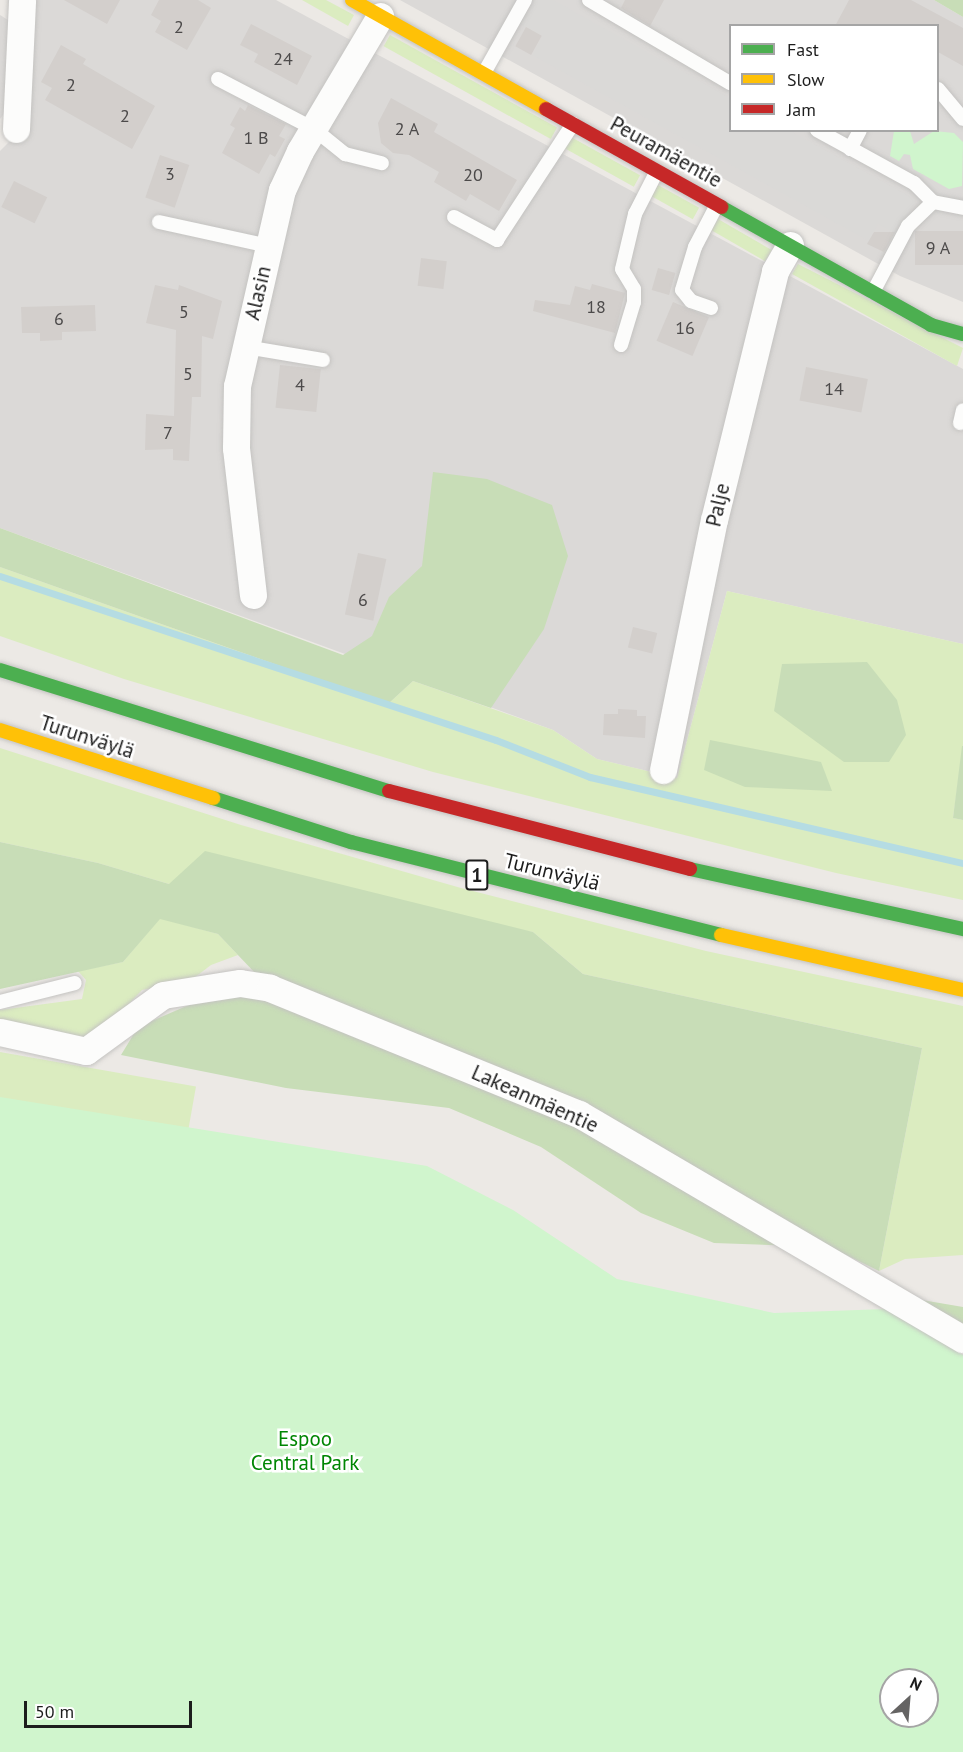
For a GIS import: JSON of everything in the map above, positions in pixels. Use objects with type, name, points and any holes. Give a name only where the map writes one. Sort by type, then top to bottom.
[{"type":"main road","name":"Peuramäentie","points":[[352,0],[931,325],[963,334]]},
{"type":"main road","name":"Turunväylä","points":[[0,670],[369,786],[524,828],[696,871],[963,929]]},
{"type":"main road","name":"Turunväylä","points":[[0,730],[351,842],[685,927],[963,990]]},
{"type":"street","points":[[16,129],[22,0]]},
{"type":"street","name":"Alasin","points":[[252,595],[236,448],[237,386],[282,190],[314,129],[380,16]]},
{"type":"street","name":"Palje","points":[[663,770],[714,520],[776,272],[790,245]]},
{"type":"street","name":"Lakeanmäentie","points":[[0,1032],[86,1050],[163,994],[240,983],[270,988],[579,1114],[963,1339]]},
{"type":"lane","points":[[484,74],[525,0]]},
{"type":"lane","points":[[589,0],[729,81]]},
{"type":"lane","points":[[218,79],[314,129],[345,154],[382,163]]},
{"type":"lane","points":[[939,90],[963,119]]},
{"type":"lane","points":[[454,217],[497,240],[573,124]]},
{"type":"lane","points":[[820,132],[914,183],[933,202],[963,208]]},
{"type":"lane","points":[[850,149],[859,132]]},
{"type":"lane","points":[[621,345],[634,302],[634,289],[622,269],[634,214],[657,171]]},
{"type":"lane","points":[[873,292],[908,226],[933,202]]},
{"type":"lane","points":[[711,308],[691,301],[682,290],[695,247],[717,205]]},
{"type":"lane","points":[[159,222],[269,246]]},
{"type":"lane","points":[[246,347],[323,360]]},
{"type":"lane","points":[[0,1002],[75,983]]},
{"type":"shaded area","points":[[31,0],[276,0],[963,369],[963,644],[727,591],[677,778],[597,759],[553,730],[0,528],[0,151],[22,129]]},
{"type":"shaded area","points":[[400,0],[934,0],[963,17],[963,302],[900,276]]},
{"type":"shaded area","points":[[519,0],[553,0],[729,97],[729,132],[792,132],[916,200],[897,234],[878,224],[869,241],[532,55],[542,36],[509,18]]},
{"type":"shaded area","points":[[0,15],[8,20],[8,108],[0,119]]},
{"type":"green space","points":[[302,0],[326,0],[354,15],[348,26]]},
{"type":"green space","points":[[934,0],[963,0],[963,17]]},
{"type":"green space","points":[[390,35],[557,128],[551,139],[384,46]]},
{"type":"green space","points":[[894,132],[910,132],[914,144],[932,132],[954,133],[963,142],[962,186],[949,189],[913,169],[910,155],[904,154],[899,161],[890,156]]},
{"type":"green space","points":[[571,137],[640,175],[634,187],[565,148]]},
{"type":"green space","points":[[658,185],[699,208],[693,219],[652,196]]},
{"type":"green space","points":[[718,219],[772,250],[765,261],[712,230]]},
{"type":"green space","points":[[798,264],[963,348],[957,366],[792,274]]},
{"type":"green space","points":[[433,472],[487,479],[552,505],[568,556],[544,629],[491,708],[413,681],[388,704],[0,567],[0,528],[343,655],[372,636],[389,597],[422,566]]},
{"type":"green space","points":[[0,567],[388,704],[413,681],[553,730],[597,759],[677,778],[727,591],[963,644],[963,746],[953,818],[963,820],[963,900],[836,873],[433,772],[124,679],[0,636]]},
{"type":"green space","points":[[867,662],[897,700],[906,735],[889,762],[844,762],[774,711],[782,664]]},
{"type":"green space","points":[[710,740],[821,762],[832,791],[745,787],[704,770]]},
{"type":"green space","points":[[963,746],[963,820],[953,818]]},
{"type":"green space","points":[[0,748],[241,825],[461,888],[706,951],[963,1006],[963,1255],[905,1259],[879,1271],[922,1048],[583,974],[533,932],[169,884],[98,863],[0,842]]},
{"type":"green space","points":[[0,842],[98,863],[169,884],[205,851],[533,932],[583,974],[922,1048],[879,1271],[830,1247],[714,1243],[641,1213],[541,1147],[449,1108],[286,1088],[121,1055],[138,1027],[198,1001],[274,993],[218,934],[160,919],[123,962],[0,989]]},
{"type":"green space","points":[[160,918],[218,934],[238,955],[211,965],[190,981],[142,990],[106,1028],[76,1042],[0,1029],[0,1010],[82,999],[86,980],[78,971],[123,962]]},
{"type":"green space","points":[[0,1052],[196,1087],[188,1131],[0,1098]]},
{"type":"green space","name":"Espoo Central Park","points":[[0,1097],[427,1166],[513,1210],[617,1279],[774,1313],[886,1309],[963,1355],[963,1752],[0,1752]]},
{"type":"green space","points":[[922,1300],[963,1307],[963,1332]]},
{"type":"building","points":[[64,0],[120,0],[107,24]]},
{"type":"building","points":[[159,0],[198,0],[211,8],[187,50],[155,32],[161,21],[151,15]]},
{"type":"building","points":[[625,0],[664,0],[650,26],[621,8]]},
{"type":"building","points":[[849,0],[911,0],[963,28],[963,66],[939,53],[939,24],[836,24]]},
{"type":"building","points":[[251,24],[312,56],[297,85],[254,62],[258,54],[240,45]]},
{"type":"building","points":[[526,27],[542,36],[531,55],[515,46]]},
{"type":"building","points":[[61,45],[86,59],[83,64],[155,106],[132,149],[45,100],[52,88],[41,82]]},
{"type":"building","points":[[391,98],[438,124],[434,132],[517,180],[499,211],[470,194],[466,201],[434,182],[439,172],[409,155],[393,153],[381,143],[378,123]]},
{"type":"building","points":[[248,105],[286,124],[279,136],[285,139],[275,157],[270,154],[259,174],[222,153],[235,128],[230,125],[240,107],[245,111]]},
{"type":"building","points":[[160,155],[189,165],[175,208],[145,198]]},
{"type":"building","points":[[14,181],[47,197],[35,223],[1,207]]},
{"type":"building","points":[[915,231],[963,231],[963,265],[915,265]]},
{"type":"building","points":[[874,232],[895,232],[884,252],[867,244]]},
{"type":"building","points":[[421,258],[447,261],[443,289],[418,286]]},
{"type":"building","points":[[658,268],[675,273],[669,295],[652,290]]},
{"type":"building","points":[[592,284],[625,293],[615,333],[533,311],[535,300],[570,305],[575,286],[590,290]]},
{"type":"building","points":[[155,285],[178,290],[179,285],[222,301],[213,339],[202,336],[201,397],[192,397],[189,461],[173,460],[173,449],[145,450],[146,414],[174,416],[176,330],[146,323]]},
{"type":"building","points":[[673,302],[709,317],[692,356],[657,341]]},
{"type":"building","points":[[95,305],[96,331],[62,332],[62,340],[40,341],[40,333],[22,333],[21,307]]},
{"type":"building","points":[[280,365],[321,369],[316,412],[276,408]]},
{"type":"building","points":[[806,367],[868,379],[861,412],[800,400]]},
{"type":"building","points":[[358,553],[386,559],[373,621],[345,615]]},
{"type":"building","points":[[633,627],[657,633],[652,653],[628,647]]},
{"type":"building","points":[[618,709],[637,710],[637,716],[646,716],[645,738],[603,735],[604,714],[618,714]]},
{"type":"waterway","points":[[0,576],[496,740],[590,777],[963,863]]},
{"type":"traffic: fast","points":[[721,207],[931,325],[963,334]]},
{"type":"traffic: fast","points":[[0,670],[389,791]]},
{"type":"traffic: fast","points":[[213,798],[351,842],[721,935]]},
{"type":"traffic: fast","points":[[690,869],[963,929]]},
{"type":"traffic: slow","points":[[352,0],[546,109]]},
{"type":"traffic: slow","points":[[0,730],[213,798]]},
{"type":"traffic: slow","points":[[721,935],[963,990]]},
{"type":"traffic: jam","points":[[546,109],[721,207]]},
{"type":"traffic: jam","points":[[389,791],[690,869]]}]
